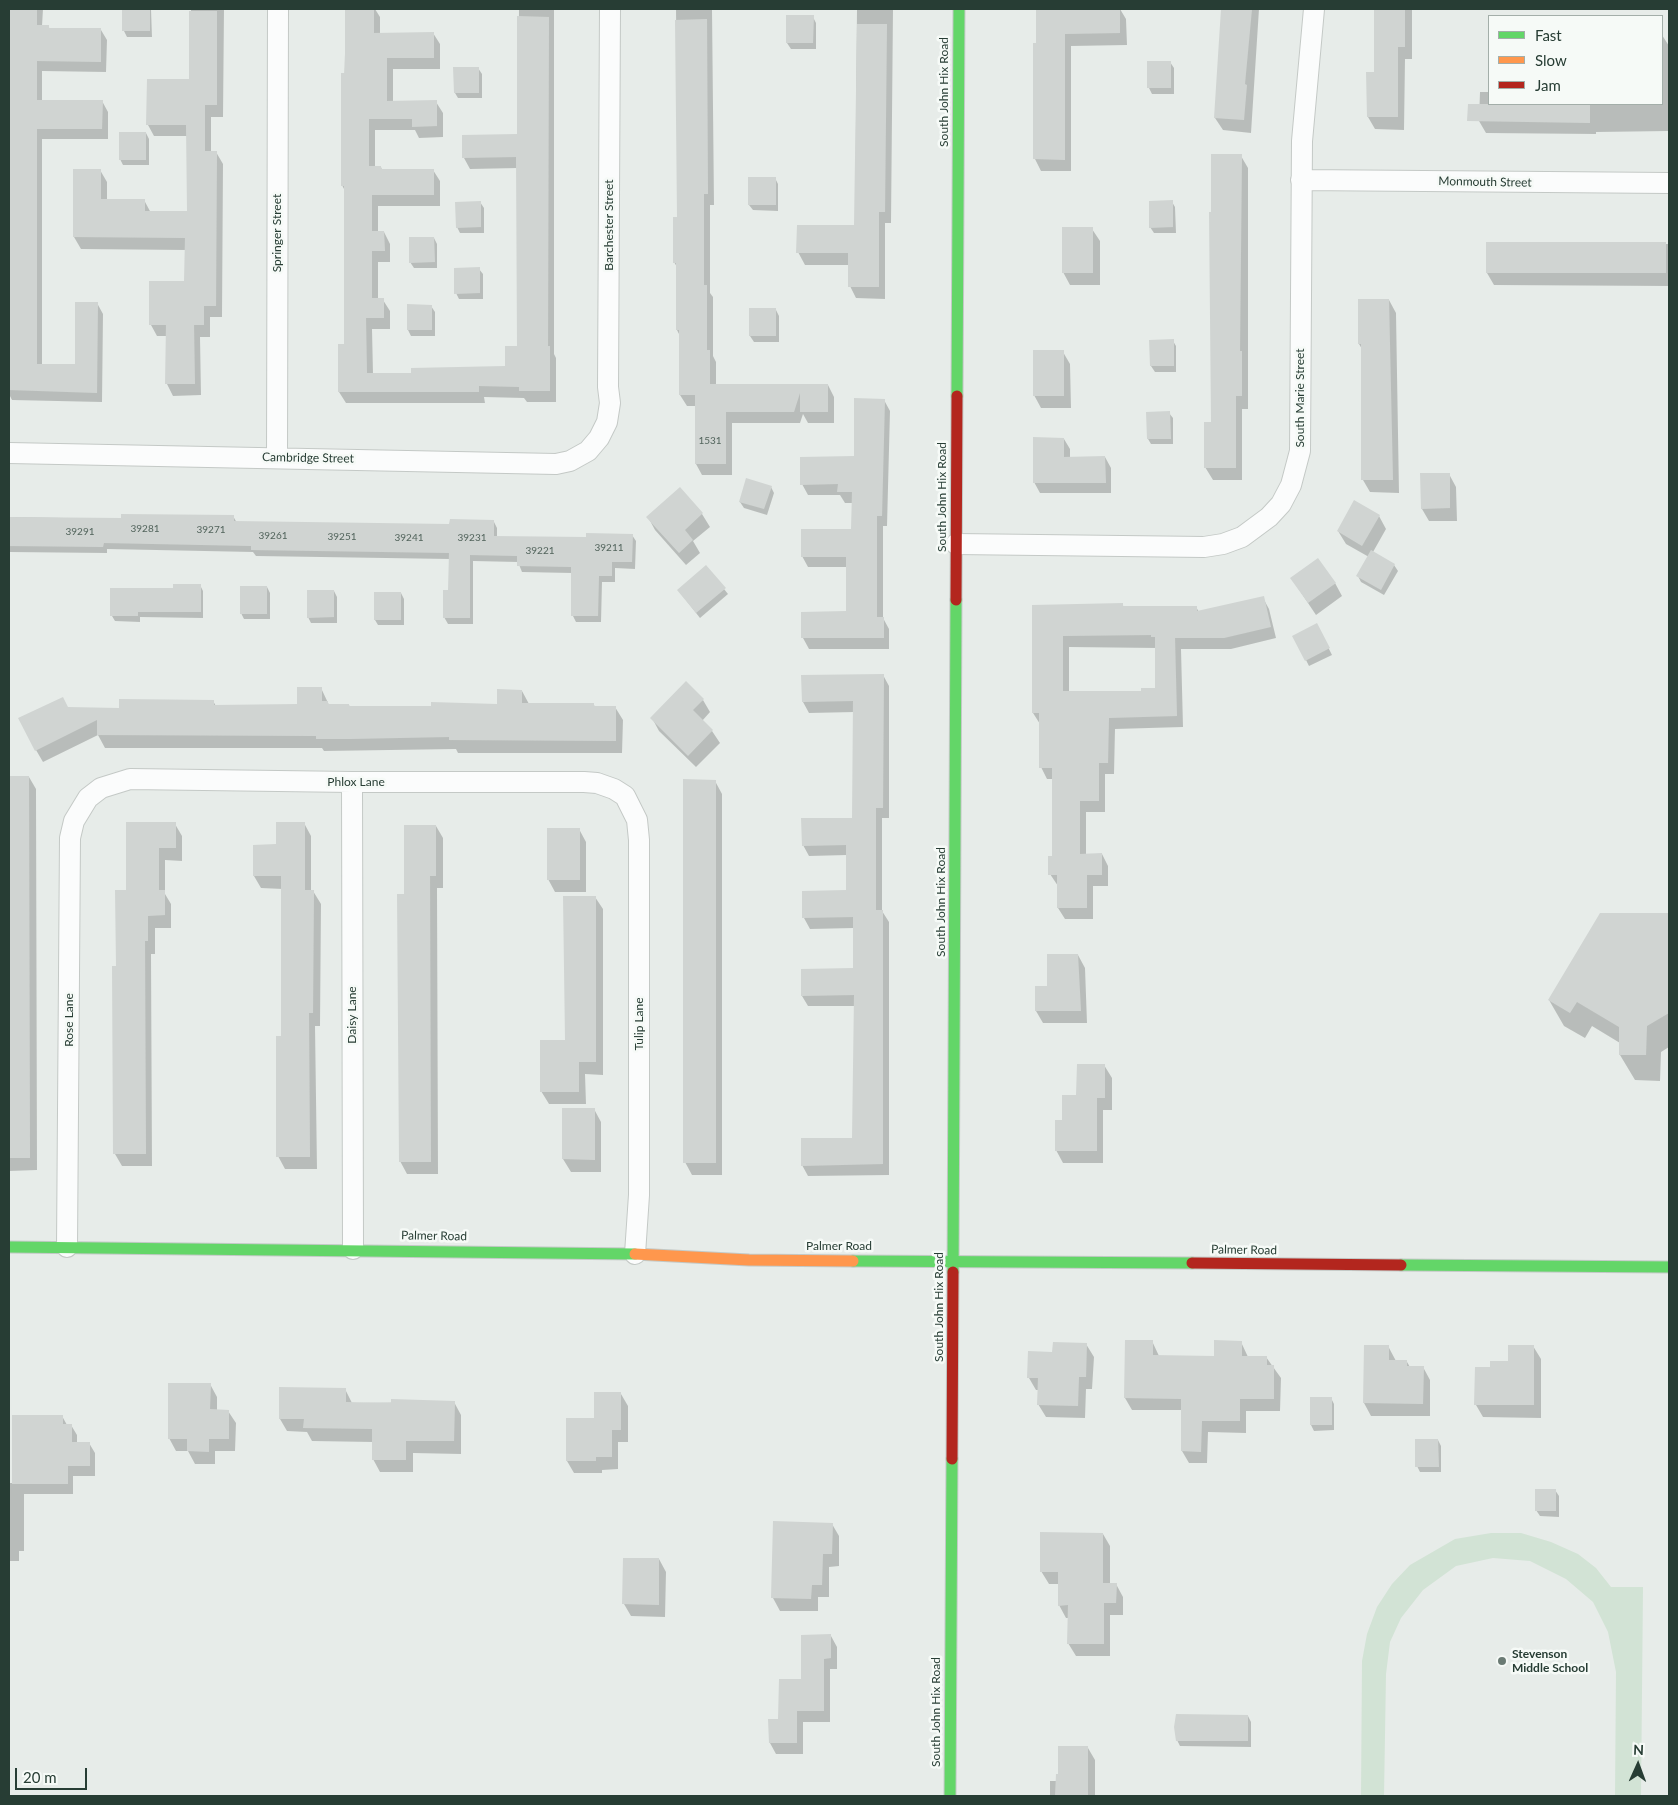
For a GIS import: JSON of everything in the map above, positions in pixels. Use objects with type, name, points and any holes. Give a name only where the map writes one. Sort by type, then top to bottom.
[{"type":"street","name":"Springer Street","points":[[277,458],[278,9]]},
{"type":"street","name":"Barchester Street","points":[[599,438],[607,422],[610,403],[608,387],[610,9]]},
{"type":"street","name":"South John Hix Road","points":[[950,1796],[958,9]]},
{"type":"street","name":"South Marie Street","points":[[956,544],[1204,547],[1223,544],[1242,537],[1269,517],[1281,504],[1292,485],[1300,451],[1302,141],[1314,9]]},
{"type":"street","name":"Monmouth Street","points":[[1301,180],[1669,183]]},
{"type":"street","name":"Cambridge Street","points":[[9,453],[556,464],[570,460],[588,451],[599,438]]},
{"type":"street","name":"Phlox Lane","points":[[88,798],[101,788],[130,779],[597,783],[614,789],[625,796]]},
{"type":"street","name":"Daisy Lane","points":[[352,782],[353,1248]]},
{"type":"street","name":"Tulip Lane","points":[[625,796],[637,820],[639,840],[639,1194],[635,1254]]},
{"type":"street","name":"Rose Lane","points":[[67,1247],[70,838],[74,821],[88,798]]},
{"type":"street","name":"Palmer Road","points":[[9,1247],[353,1248],[635,1254],[749,1260],[1669,1267]]},
{"type":"green space","points":[[1491,1533],[1521,1533],[1551,1542],[1578,1554],[1596,1568],[1611,1587],[1643,1587],[1641,1796],[1615,1796],[1616,1672],[1608,1632],[1593,1602],[1566,1579],[1530,1561],[1493,1558],[1456,1566],[1423,1590],[1401,1618],[1390,1642],[1386,1674],[1384,1796],[1361,1796],[1362,1661],[1367,1634],[1377,1607],[1392,1584],[1410,1565],[1455,1539]]},
{"type":"building","points":[[9,9],[37,9],[37,25],[49,25],[49,28],[101,28],[101,62],[37,61],[37,100],[103,100],[102,129],[37,129],[37,364],[75,364],[75,302],[98,302],[97,393],[9,390]]},
{"type":"building","points":[[122,9],[150,9],[150,31],[122,31]]},
{"type":"building","points":[[345,9],[374,9],[374,33],[434,32],[434,58],[387,58],[387,101],[437,100],[437,126],[412,127],[412,119],[369,119],[369,166],[381,166],[381,169],[434,169],[434,195],[372,195],[372,231],[384,231],[385,251],[372,251],[372,298],[384,298],[384,318],[366,318],[367,373],[411,373],[411,368],[505,366],[505,346],[517,346],[516,157],[462,158],[462,135],[517,134],[517,16],[549,17],[548,346],[550,346],[550,391],[519,391],[519,387],[479,386],[479,392],[338,392],[338,344],[344,344],[344,186],[341,186],[341,73],[345,73]]},
{"type":"building","points":[[1036,9],[1120,9],[1120,33],[1065,34],[1065,160],[1033,159],[1033,43],[1036,43]]},
{"type":"building","points":[[1221,9],[1252,9],[1245,84],[1247,85],[1244,120],[1214,118]]},
{"type":"building","points":[[1374,9],[1405,9],[1405,47],[1398,47],[1398,117],[1367,117],[1366,72],[1374,72]]},
{"type":"building","points":[[189,11],[217,11],[217,105],[205,105],[205,151],[217,151],[216,306],[204,306],[204,325],[194,325],[195,384],[165,384],[166,325],[149,325],[149,281],[184,281],[185,238],[73,237],[73,169],[101,169],[101,199],[145,199],[145,211],[187,211],[186,125],[146,125],[147,79],[189,79]]},
{"type":"building","points":[[786,15],[814,15],[813,43],[786,43]]},
{"type":"building","points":[[707,19],[708,194],[704,194],[704,285],[707,285],[707,350],[710,350],[710,384],[828,384],[828,412],[800,412],[800,393],[794,412],[726,412],[726,464],[695,464],[695,395],[679,395],[679,330],[676,330],[676,263],[673,263],[673,217],[677,217],[675,20]]},
{"type":"building","points":[[857,24],[887,24],[885,212],[879,212],[879,287],[848,287],[848,253],[796,253],[797,225],[854,225]]},
{"type":"building","points":[[1147,61],[1171,61],[1171,88],[1147,88]]},
{"type":"building","points":[[453,67],[479,67],[479,93],[454,93]]},
{"type":"building","points":[[1468,104],[1590,105],[1590,123],[1467,121]]},
{"type":"building","points":[[119,132],[146,132],[146,160],[119,160]]},
{"type":"building","points":[[1211,154],[1242,154],[1240,351],[1242,351],[1242,396],[1236,396],[1236,468],[1204,468],[1204,422],[1211,422],[1209,212],[1211,212]]},
{"type":"building","points":[[748,177],[776,177],[776,205],[748,205]]},
{"type":"building","points":[[1173,200],[1173,227],[1149,228],[1149,201]]},
{"type":"building","points":[[481,201],[481,227],[456,228],[455,202]]},
{"type":"building","points":[[1062,227],[1093,227],[1093,273],[1062,273]]},
{"type":"building","points":[[409,237],[434,237],[435,262],[409,263]]},
{"type":"building","points":[[1486,242],[1666,242],[1666,273],[1486,273]]},
{"type":"building","points":[[480,267],[480,293],[454,294],[454,268]]},
{"type":"building","points":[[1358,299],[1389,299],[1393,480],[1361,480],[1361,344],[1358,344]]},
{"type":"building","points":[[407,304],[432,305],[432,330],[407,330]]},
{"type":"building","points":[[749,308],[776,308],[776,336],[749,336]]},
{"type":"building","points":[[1174,339],[1174,366],[1150,366],[1149,340]]},
{"type":"building","points":[[1033,350],[1064,350],[1064,396],[1033,396]]},
{"type":"building","points":[[854,398],[885,399],[882,516],[877,516],[877,617],[884,617],[884,638],[801,638],[801,612],[846,611],[846,557],[801,557],[801,529],[851,529],[852,492],[837,492],[838,484],[800,485],[800,457],[854,456]]},
{"type":"building","points":[[1170,411],[1171,439],[1147,439],[1146,412]]},
{"type":"building","points":[[1033,437],[1064,438],[1064,457],[1105,456],[1106,483],[1033,483]]},
{"type":"building","points":[[1420,473],[1450,473],[1450,508],[1421,509]]},
{"type":"building","points":[[746,478],[772,486],[764,509],[739,502]]},
{"type":"building","points":[[680,487],[703,513],[685,530],[693,540],[679,553],[646,517]]},
{"type":"building","points":[[1354,500],[1380,515],[1362,546],[1337,531]]},
{"type":"building","points":[[121,514],[234,515],[234,521],[449,524],[450,519],[494,520],[494,536],[586,537],[586,533],[633,534],[632,562],[612,562],[612,576],[599,576],[598,616],[571,616],[571,567],[517,566],[517,556],[470,555],[470,618],[443,618],[443,590],[448,590],[449,553],[251,550],[251,546],[104,543],[103,547],[9,546],[9,517],[121,518]]},
{"type":"building","points":[[1371,550],[1395,564],[1381,590],[1356,576]]},
{"type":"building","points":[[1318,558],[1336,583],[1308,603],[1290,578]]},
{"type":"building","points":[[706,565],[726,588],[696,613],[677,590]]},
{"type":"building","points":[[173,584],[201,584],[201,612],[138,612],[138,616],[110,616],[110,588],[173,588]]},
{"type":"building","points":[[240,586],[267,586],[267,614],[240,614]]},
{"type":"building","points":[[307,590],[334,590],[334,617],[307,618]]},
{"type":"building","points":[[374,592],[401,592],[401,620],[374,620]]},
{"type":"building","points":[[1264,596],[1271,627],[1224,638],[1175,638],[1177,716],[1109,718],[1108,763],[1099,763],[1099,801],[1080,801],[1080,854],[1102,853],[1102,875],[1087,875],[1087,908],[1057,908],[1057,875],[1048,875],[1048,856],[1052,856],[1052,768],[1039,768],[1039,713],[1032,713],[1032,605],[1123,603],[1123,606],[1197,606],[1197,611]],"holes":[[[1151,635],[1151,637],[1155,637],[1155,688],[1141,688],[1141,691],[1063,691],[1063,636]]]},
{"type":"building","points":[[1317,623],[1330,648],[1305,661],[1292,636]]},
{"type":"building","points":[[884,674],[883,808],[876,808],[876,910],[883,910],[883,1164],[801,1166],[801,1138],[852,1138],[854,995],[801,996],[801,969],[853,968],[853,917],[802,918],[802,891],[846,890],[846,845],[802,846],[801,818],[852,818],[853,701],[802,702],[801,675]]},
{"type":"building","points":[[686,681],[704,699],[693,710],[713,730],[688,756],[650,718]]},
{"type":"building","points":[[297,687],[322,687],[322,701],[328,701],[328,704],[349,704],[349,706],[431,706],[431,702],[497,704],[497,689],[522,690],[522,703],[594,703],[594,706],[616,706],[616,741],[449,740],[449,737],[316,739],[316,736],[97,735],[97,720],[35,751],[18,718],[63,697],[68,707],[119,708],[119,699],[214,700],[214,705],[297,704]]},
{"type":"building","points":[[9,776],[29,776],[30,1158],[9,1158]]},
{"type":"building","points":[[683,779],[716,780],[716,1163],[683,1163]]},
{"type":"building","points":[[126,822],[176,822],[176,848],[159,848],[159,890],[165,890],[165,915],[148,916],[148,941],[145,941],[146,1154],[113,1154],[112,966],[116,966],[115,890],[126,890]]},
{"type":"building","points":[[276,822],[305,822],[305,890],[314,890],[313,1013],[309,1013],[310,1157],[276,1157],[276,1036],[281,1036],[281,876],[253,876],[253,845],[276,844]]},
{"type":"building","points":[[404,825],[436,825],[436,876],[430,876],[431,1162],[399,1162],[397,894],[404,894]]},
{"type":"building","points":[[547,828],[580,828],[580,880],[547,880]]},
{"type":"building","points":[[563,896],[596,896],[596,1062],[579,1062],[579,1092],[540,1092],[540,1040],[565,1040]]},
{"type":"building","points":[[1600,913],[1669,913],[1669,1013],[1647,1026],[1646,1055],[1619,1055],[1619,1027],[1577,1002],[1570,1013],[1548,1000]]},
{"type":"building","points":[[1047,954],[1078,954],[1081,1011],[1035,1011],[1035,986],[1047,986]]},
{"type":"building","points":[[1077,1064],[1105,1064],[1105,1098],[1097,1098],[1097,1151],[1055,1151],[1055,1120],[1062,1120],[1062,1095],[1076,1095]]},
{"type":"building","points":[[562,1108],[595,1108],[595,1160],[562,1159]]},
{"type":"building","points":[[1125,1340],[1153,1340],[1153,1355],[1214,1356],[1214,1340],[1242,1341],[1242,1356],[1267,1356],[1267,1365],[1274,1365],[1274,1399],[1240,1399],[1240,1421],[1202,1421],[1201,1452],[1181,1451],[1181,1399],[1124,1398]]},
{"type":"building","points":[[1053,1342],[1087,1343],[1086,1377],[1079,1377],[1078,1406],[1037,1405],[1038,1378],[1027,1378],[1028,1351],[1052,1352]]},
{"type":"building","points":[[1364,1345],[1389,1345],[1389,1360],[1407,1360],[1407,1366],[1424,1366],[1423,1404],[1363,1403]]},
{"type":"building","points":[[1508,1345],[1534,1345],[1534,1405],[1474,1405],[1475,1367],[1490,1367],[1490,1361],[1508,1361]]},
{"type":"building","points":[[168,1383],[211,1383],[210,1409],[229,1410],[229,1439],[209,1439],[209,1452],[187,1451],[187,1439],[168,1439]]},
{"type":"building","points":[[279,1387],[346,1388],[346,1402],[391,1403],[391,1399],[455,1401],[454,1441],[406,1441],[406,1460],[372,1460],[372,1429],[303,1428],[304,1419],[279,1419]]},
{"type":"building","points":[[594,1392],[621,1392],[621,1430],[612,1430],[612,1457],[596,1457],[596,1461],[566,1461],[566,1418],[594,1418]]},
{"type":"building","points":[[1310,1397],[1332,1397],[1332,1425],[1310,1425]]},
{"type":"building","points":[[12,1415],[63,1415],[63,1424],[72,1424],[72,1442],[90,1442],[90,1466],[68,1466],[68,1484],[12,1484]]},
{"type":"building","points":[[1415,1439],[1438,1439],[1439,1467],[1415,1467]]},
{"type":"building","points":[[1535,1489],[1556,1489],[1556,1511],[1535,1511]]},
{"type":"building","points":[[773,1521],[833,1523],[832,1554],[823,1554],[822,1585],[812,1585],[811,1599],[771,1598]]},
{"type":"building","points":[[1040,1532],[1103,1533],[1103,1583],[1117,1583],[1116,1603],[1104,1603],[1104,1644],[1067,1644],[1068,1605],[1058,1606],[1058,1572],[1040,1572]]},
{"type":"building","points":[[623,1558],[659,1558],[659,1605],[622,1604]]},
{"type":"building","points":[[831,1634],[831,1658],[824,1659],[824,1711],[797,1711],[797,1743],[769,1743],[768,1719],[778,1719],[779,1679],[801,1679],[801,1635]]},
{"type":"building","points":[[1176,1714],[1248,1715],[1248,1741],[1176,1741],[1174,1727]]},
{"type":"building","points":[[1058,1746],[1088,1746],[1088,1796],[1055,1796],[1056,1774],[1058,1774]]},
{"type":"traffic: fast","points":[[957,396],[959,9]]},
{"type":"traffic: fast","points":[[953,1272],[956,600]]},
{"type":"traffic: fast","points":[[9,1247],[635,1254]]},
{"type":"traffic: fast","points":[[853,1261],[1192,1263]]},
{"type":"traffic: fast","points":[[1401,1265],[1669,1267]]},
{"type":"traffic: fast","points":[[950,1796],[952,1459]]},
{"type":"traffic: slow","points":[[635,1254],[749,1260],[853,1261]]},
{"type":"traffic: jam","points":[[956,600],[957,396]]},
{"type":"traffic: jam","points":[[1192,1263],[1401,1265]]},
{"type":"traffic: jam","points":[[952,1459],[953,1272]]},
{"type":"place","name":"Stevenson Middle School","points":[[1502,1661]]}]
